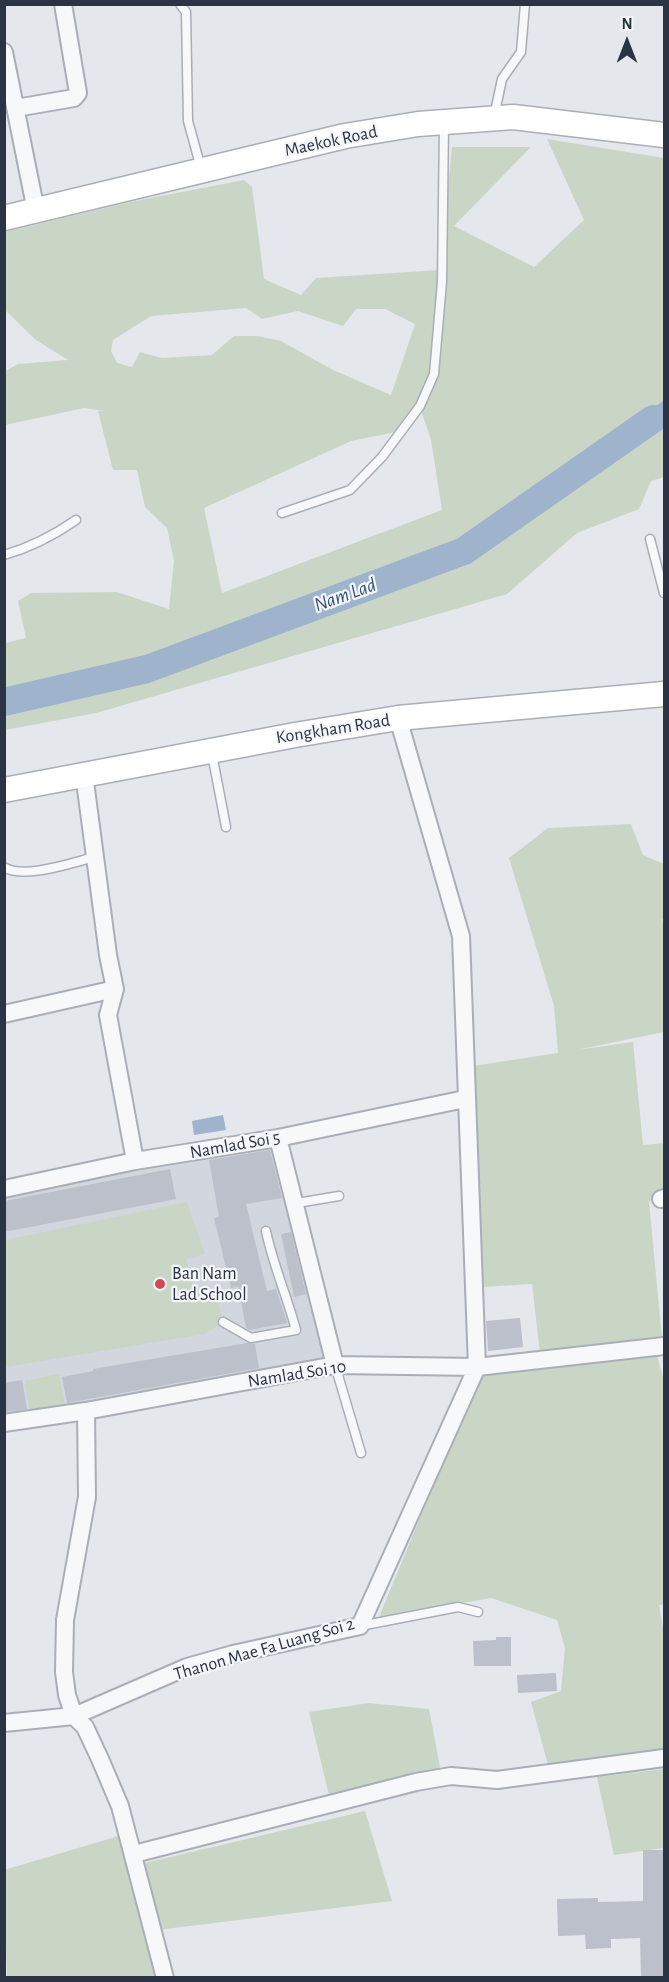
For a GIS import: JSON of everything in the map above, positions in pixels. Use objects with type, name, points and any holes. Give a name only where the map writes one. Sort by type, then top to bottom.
[{"type":"street","points":[[16,108],[74,98],[78,93],[63,4]]},
{"type":"street","points":[[4,52],[36,211]]},
{"type":"street","name":"Maekok Road","points":[[4,218],[345,136],[444,121],[494,118],[561,121],[664,135]]},
{"type":"street","name":"Kongkham Road","points":[[4,790],[211,750],[398,718],[664,694]]},
{"type":"street","points":[[398,718],[461,936],[465,1099],[470,1138],[477,1367]]},
{"type":"street","points":[[84,774],[108,955],[115,988],[108,1015],[135,1161]]},
{"type":"street","points":[[4,1014],[115,988]]},
{"type":"street","name":"Namlad Soi 5","points":[[4,1189],[135,1161],[278,1138],[465,1099]]},
{"type":"street","points":[[278,1138],[297,1203],[336,1365]]},
{"type":"street","name":"Namlad Soi 10","points":[[4,1423],[86,1411],[336,1365],[477,1367],[664,1350]]},
{"type":"street","name":"Thanon Mae Fa Luang Soi 2","points":[[4,1723],[74,1716],[187,1667],[233,1654],[360,1626],[477,1367]]},
{"type":"street","points":[[86,1411],[87,1497],[64,1620],[64,1672],[67,1695],[74,1716],[85,1727],[120,1806],[165,1977]]},
{"type":"street","points":[[134,1854],[416,1782],[451,1776],[497,1780],[664,1758]]},
{"type":"lane","points":[[180,4],[186,12],[188,121],[201,171]]},
{"type":"lane","points":[[494,118],[502,79],[521,52],[525,4]]},
{"type":"lane","points":[[282,513],[350,490],[382,457],[420,406],[434,374],[442,282],[444,121]]},
{"type":"lane","points":[[4,555],[29,548],[76,520]]},
{"type":"lane","points":[[650,539],[664,593]]},
{"type":"lane","points":[[211,750],[226,827]]},
{"type":"lane","points":[[4,867],[10,871],[41,870],[95,856]]},
{"type":"lane","points":[[297,1203],[339,1196]]},
{"type":"lane","points":[[223,1322],[251,1338],[296,1330],[289,1301],[273,1265],[266,1231]]},
{"type":"lane","points":[[336,1365],[361,1453]]},
{"type":"lane","points":[[360,1626],[458,1607],[478,1612]]},
{"type":"shaded area","name":"Ban Nam Lad School","points":[[278,1138],[335,1365],[5,1423],[4,1189]]},
{"type":"green space","points":[[547,139],[664,158],[664,400],[642,416],[664,422],[664,477],[651,481],[639,509],[577,533],[507,594],[96,713],[5,730],[5,643],[26,638],[18,601],[31,593],[117,592],[169,609],[174,561],[167,528],[145,507],[137,470],[113,470],[98,411],[104,411],[84,408],[5,425],[4,372],[18,364],[68,360],[36,340],[5,310],[5,232],[135,201],[244,180],[252,187],[264,279],[301,295],[316,278],[440,270],[452,147],[531,147],[454,226],[534,267],[584,220]],"holes":[[[246,308],[262,319],[298,311],[343,326],[356,309],[385,309],[415,324],[391,395],[333,370],[281,341],[258,336],[234,336],[212,355],[162,358],[140,352],[132,367],[117,363],[111,351],[113,340],[151,316]],[[420,407],[431,440],[442,510],[222,593],[204,508],[351,441],[401,431]]]},
{"type":"green space","points":[[631,824],[643,855],[664,864],[664,918],[662,919],[664,930],[664,1032],[576,1050],[633,1042],[643,1145],[664,1143],[664,1198],[649,1201],[662,1339],[540,1353],[532,1284],[482,1287],[473,1066],[558,1053],[554,1006],[509,858],[548,828]]},
{"type":"green space","points":[[187,1202],[205,1254],[186,1259],[194,1291],[215,1288],[223,1322],[205,1334],[5,1367],[5,1240]]},
{"type":"green space","points":[[657,1355],[664,1381],[664,1604],[659,1605],[664,1634],[664,1754],[549,1769],[531,1702],[561,1691],[565,1648],[557,1620],[491,1598],[379,1617],[479,1375]]},
{"type":"green space","points":[[59,1374],[65,1406],[30,1413],[25,1381]]},
{"type":"green space","points":[[369,1703],[429,1709],[442,1778],[331,1804],[309,1712]]},
{"type":"green space","points":[[664,1769],[664,1848],[614,1855],[597,1777]]},
{"type":"green space","points":[[365,1811],[392,1901],[157,1930],[145,1863]]},
{"type":"green space","points":[[122,1835],[163,1977],[7,1977],[4,1870]]},
{"type":"water","points":[[664,400],[664,422],[642,416]]},
{"type":"water","points":[[223,1115],[226,1130],[194,1135],[192,1121]]},
{"type":"building","points":[[270,1150],[282,1198],[246,1204],[267,1291],[276,1289],[287,1323],[250,1330],[246,1328],[238,1286],[231,1288],[214,1218],[219,1217],[209,1160]]},
{"type":"building","points":[[170,1169],[176,1199],[4,1232],[4,1201]]},
{"type":"building","points":[[291,1232],[306,1294],[294,1297],[281,1234]]},
{"type":"building","points":[[520,1318],[523,1347],[488,1351],[486,1321]]},
{"type":"building","points":[[247,1343],[255,1344],[259,1368],[67,1403],[62,1377],[93,1371],[93,1369]]},
{"type":"building","points":[[22,1380],[27,1409],[4,1412],[4,1383]]},
{"type":"building","points":[[496,1637],[511,1637],[511,1666],[474,1666],[473,1641],[496,1640]]},
{"type":"building","points":[[556,1673],[557,1691],[518,1693],[517,1675]]},
{"type":"building","points":[[643,1850],[664,1850],[664,1977],[641,1977],[640,1938],[611,1939],[611,1948],[586,1949],[585,1935],[558,1936],[557,1899],[598,1898],[598,1902],[643,1901]]},
{"type":"waterway","name":"Nam Lad","points":[[4,702],[147,669],[464,551],[653,419]]},
{"type":"place","name":"Ban Nam Lad School","points":[[160,1284]]}]
